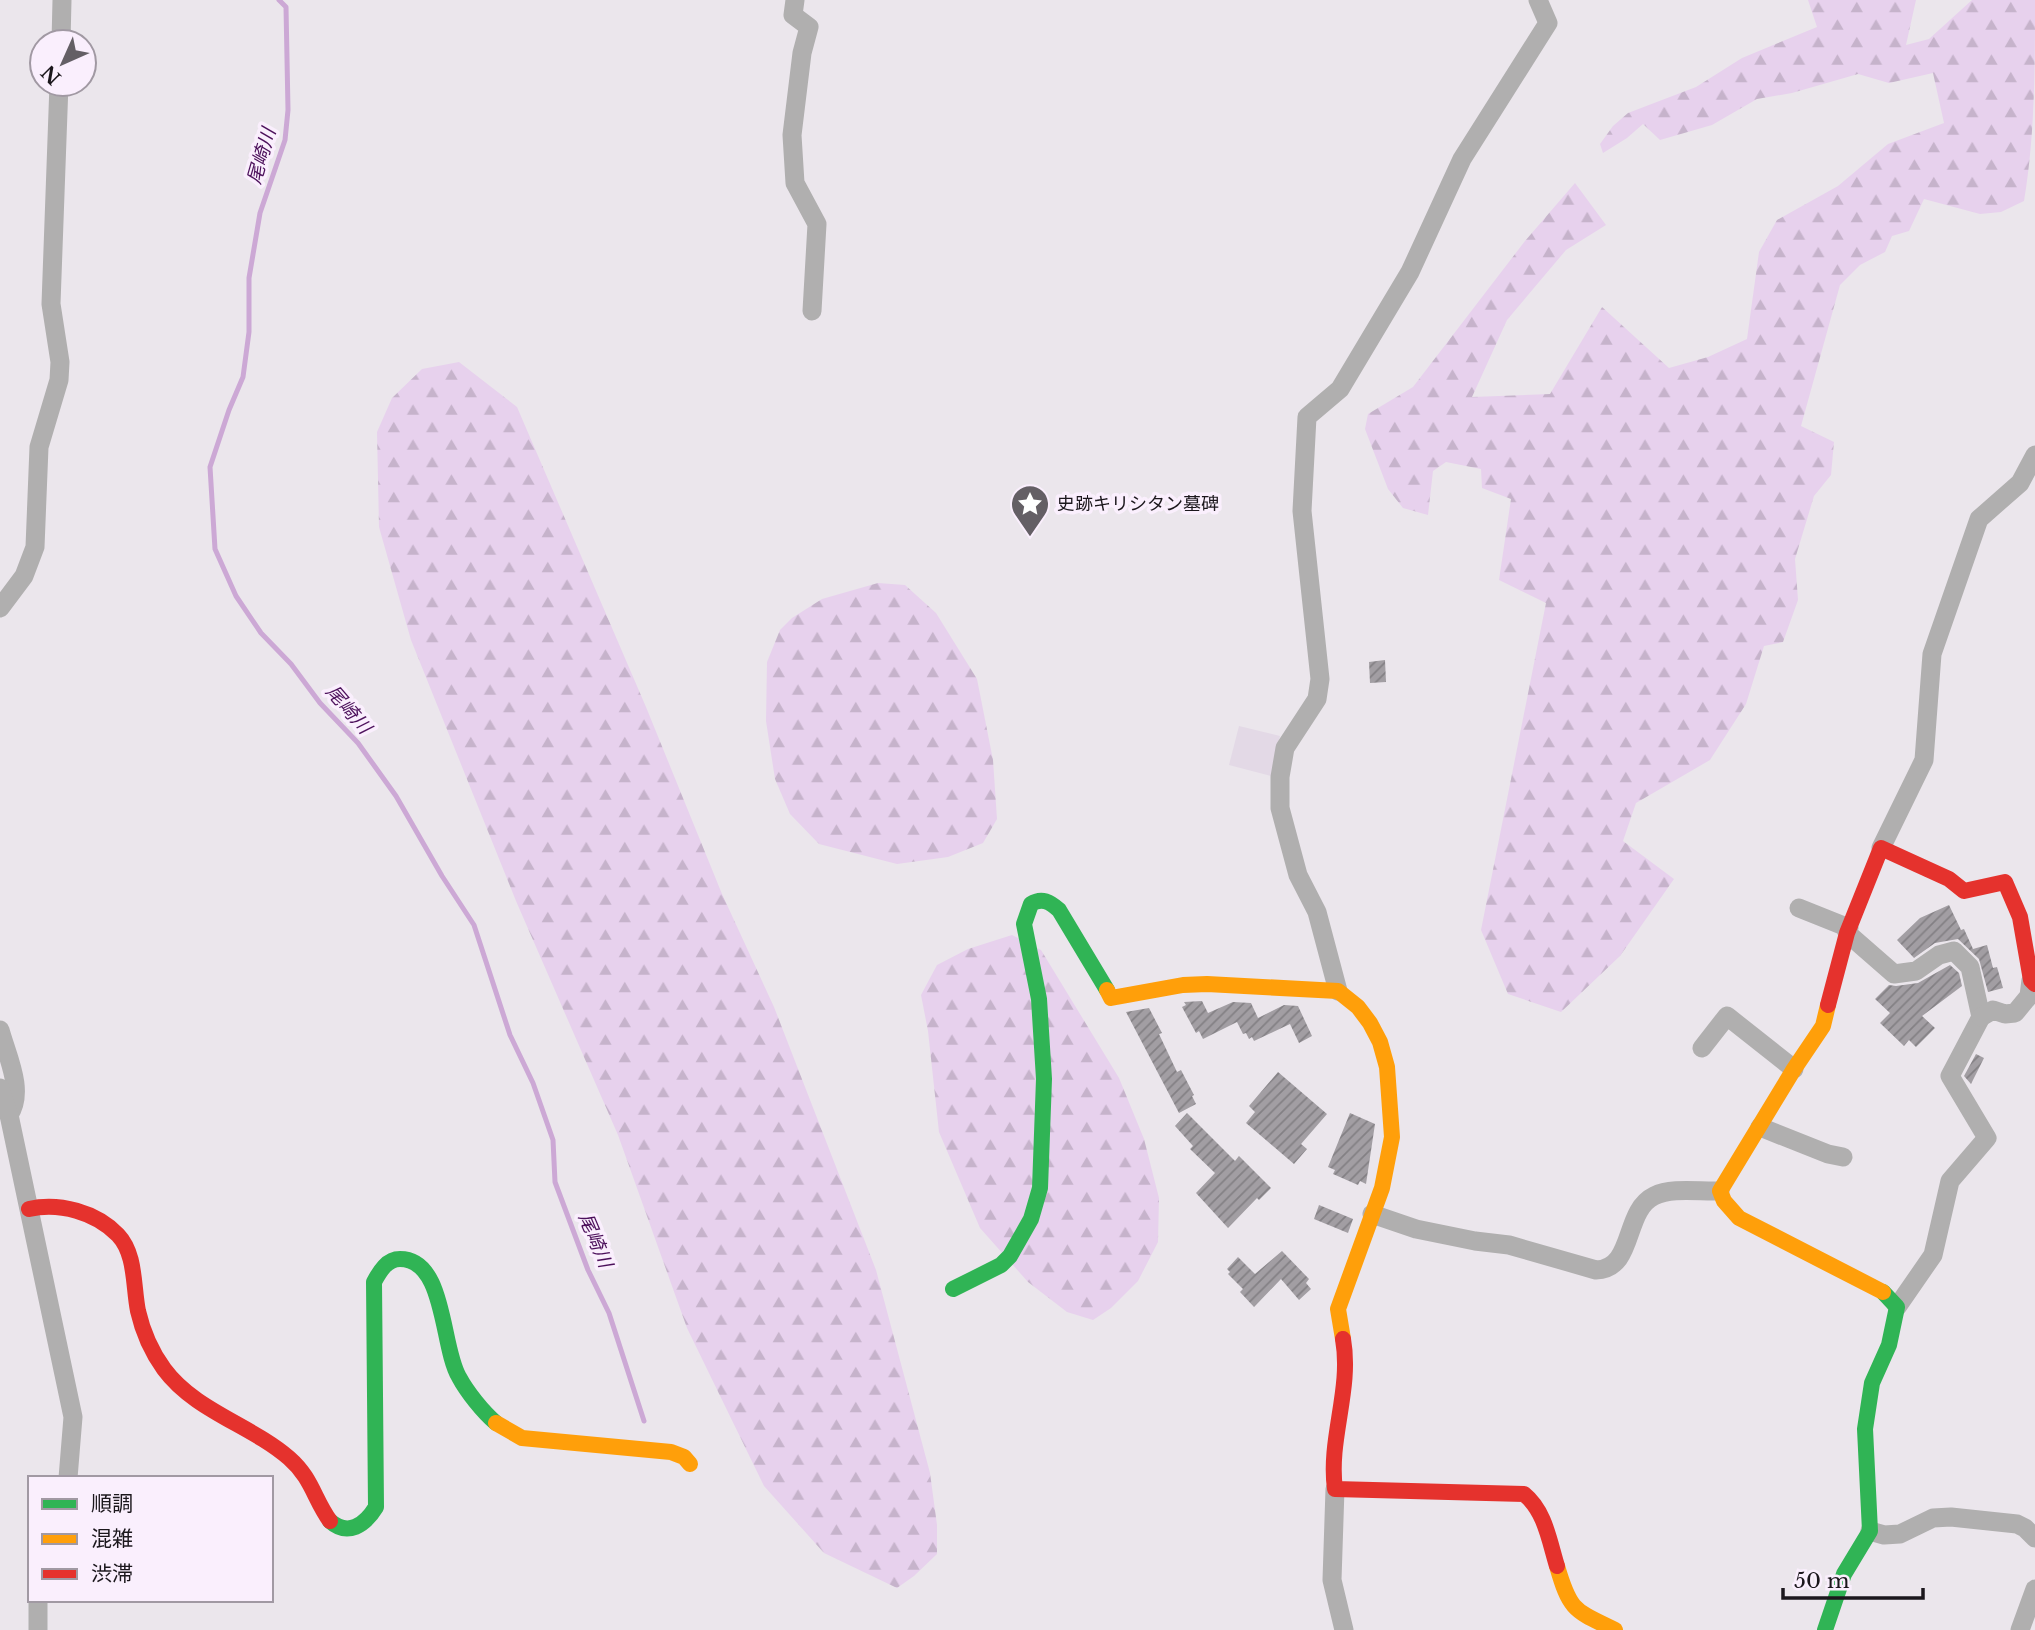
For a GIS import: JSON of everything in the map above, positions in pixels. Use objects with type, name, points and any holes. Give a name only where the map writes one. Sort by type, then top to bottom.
[{"type":"street","points":[[61,28],[62,0]]},
{"type":"street","points":[[795,0],[793,15],[809,27],[802,53],[792,135],[795,183],[817,224],[812,311]]},
{"type":"street","points":[[1338,991],[1317,912],[1298,875],[1280,808],[1280,777],[1285,748],[1317,699],[1320,679],[1302,511],[1307,417],[1340,389],[1410,272],[1462,159],[1548,23],[1538,0]]},
{"type":"street","points":[[3,605],[24,576],[35,547],[39,447],[59,380],[60,362],[51,304],[58,98]]},
{"type":"street","points":[[1720,1191],[1823,1026],[1848,931],[1881,848],[1923,760],[1932,654],[1979,519],[2020,483],[2035,455]]},
{"type":"street","points":[[0,578],[3,605]]},
{"type":"street","points":[[1825,1630],[1844,1574],[1870,1531],[1865,1429],[1872,1383],[1889,1345],[1897,1307],[1933,1255],[1950,1181],[1987,1138],[1950,1076],[1981,1017],[1993,1010],[2005,1014],[2015,1013],[2029,996],[2033,982],[2017,908],[2005,883],[1964,891],[1949,879],[1881,848]]},
{"type":"street","points":[[953,1289],[1001,1265],[1010,1256],[1031,1219],[1040,1188],[1044,1079],[1039,999],[1024,924],[1025,915],[1034,903],[1045,899],[1051,901],[1059,910],[1111,998],[1183,985],[1207,984],[1338,991],[1358,1007],[1380,1042],[1387,1067],[1392,1137],[1381,1188],[1338,1309],[1345,1350],[1345,1389],[1332,1468],[1335,1489],[1332,1580],[1344,1630]]},
{"type":"street","points":[[1799,908],[1848,931],[1894,974],[1916,971],[1939,955],[1954,951],[1970,967],[1981,1017]]},
{"type":"street","points":[[1702,1048],[1727,1016],[1794,1069]]},
{"type":"street","points":[[0,1030],[16,1088],[16,1099],[9,1115],[7,1139],[29,1209],[73,1417],[68,1476]]},
{"type":"street","points":[[0,1088],[9,1115]]},
{"type":"street","points":[[1759,1128],[1843,1157]]},
{"type":"street","points":[[1372,1214],[1416,1229],[1509,1245],[1595,1270],[1604,1270],[1619,1258],[1639,1208],[1645,1201],[1663,1192],[1720,1191]]},
{"type":"street","points":[[1720,1191],[1724,1202],[1739,1218],[1881,1289],[1897,1307]]},
{"type":"street","points":[[29,1209],[47,1205],[62,1207],[103,1224],[120,1237],[131,1256],[141,1325],[151,1349],[164,1369],[180,1388],[200,1404],[273,1446],[291,1460],[306,1477],[326,1515],[338,1527],[354,1529],[361,1526],[376,1507],[374,1282],[376,1275],[387,1264],[401,1258],[417,1263],[434,1285],[458,1376],[493,1421],[522,1438],[671,1452],[684,1457],[690,1464]]},
{"type":"street","points":[[1335,1489],[1524,1494],[1534,1502],[1541,1514],[1566,1597],[1580,1614],[1615,1630]]},
{"type":"street","points":[[1870,1531],[1884,1535],[1900,1534],[1933,1518],[1951,1517],[2017,1524],[2035,1538]]},
{"type":"street","points":[[2020,1630],[2035,1589]]},
{"type":"street","points":[[38,1602],[38,1630]]},
{"type":"shaded area","points":[[1239,726],[1280,736],[1271,776],[1229,765]]},
{"type":"green space","points":[[1808,0],[1916,0],[1906,45],[1929,39],[1972,0],[2035,0],[2032,126],[2024,201],[2001,212],[1980,214],[1924,199],[1909,231],[1892,236],[1885,252],[1860,265],[1840,285],[1801,426],[1834,442],[1831,475],[1814,496],[1795,559],[1798,600],[1783,642],[1764,646],[1746,704],[1710,760],[1636,803],[1623,841],[1674,879],[1620,956],[1561,1012],[1508,994],[1481,930],[1546,603],[1499,580],[1511,499],[1482,488],[1481,469],[1446,462],[1433,471],[1428,515],[1403,508],[1388,489],[1365,429],[1368,414],[1413,387],[1525,241],[1575,183],[1606,225],[1566,250],[1507,320],[1472,397],[1550,394],[1602,307],[1669,368],[1708,357],[1747,339],[1759,252],[1777,220],[1838,186],[1888,144],[1944,123],[1933,73],[1889,83],[1858,74],[1792,93],[1757,99],[1712,125],[1660,140],[1643,124],[1603,153],[1600,144],[1613,126],[1628,113],[1696,87],[1742,58],[1817,27]]},
{"type":"green space","points":[[459,362],[517,407],[646,707],[722,894],[774,1007],[876,1270],[930,1473],[937,1525],[937,1554],[897,1588],[824,1553],[764,1486],[687,1328],[618,1135],[516,901],[411,640],[379,527],[377,432],[392,398],[422,369]]},
{"type":"green space","points":[[878,583],[905,585],[936,613],[977,679],[993,760],[997,819],[983,843],[948,857],[897,864],[819,844],[790,814],[775,779],[766,721],[767,662],[780,630],[792,618],[822,599]]},
{"type":"green space","points":[[1012,935],[1041,950],[1119,1078],[1144,1139],[1159,1198],[1158,1242],[1138,1281],[1111,1308],[1093,1320],[1067,1312],[1028,1282],[980,1228],[939,1132],[928,1031],[921,995],[937,965],[968,949]]},
{"type":"building","points":[[1385,660],[1386,682],[1370,683],[1369,662]]},
{"type":"building","points":[[1949,905],[1973,949],[1987,945],[1993,968],[1997,967],[2003,988],[1988,992],[1979,959],[1958,939],[1935,943],[1914,958],[1897,940],[1920,918]]},
{"type":"building","points":[[1950,965],[1959,973],[1962,986],[1922,1016],[1935,1028],[1916,1047],[1909,1040],[1904,1046],[1880,1023],[1890,1013],[1875,999],[1889,985],[1918,983]]},
{"type":"building","points":[[1202,1001],[1208,1013],[1233,1002],[1251,1003],[1258,1018],[1284,1005],[1298,1006],[1312,1036],[1299,1043],[1290,1024],[1254,1041],[1252,1037],[1249,1039],[1246,1033],[1243,1034],[1237,1022],[1203,1039],[1199,1031],[1196,1033],[1182,1007],[1186,1005],[1184,1002]]},
{"type":"building","points":[[1149,1008],[1177,1072],[1181,1070],[1194,1095],[1192,1096],[1196,1104],[1179,1113],[1126,1012]]},
{"type":"building","points":[[1976,1054],[1984,1058],[1971,1084],[1964,1076]]},
{"type":"building","points":[[1278,1072],[1327,1114],[1301,1144],[1307,1149],[1294,1164],[1246,1123],[1255,1112],[1249,1106]]},
{"type":"building","points":[[1187,1113],[1235,1161],[1239,1156],[1271,1188],[1259,1200],[1257,1198],[1228,1228],[1196,1193],[1215,1173],[1190,1149],[1193,1146],[1175,1126]]},
{"type":"building","points":[[1350,1113],[1375,1124],[1366,1184],[1360,1181],[1358,1185],[1333,1174],[1335,1170],[1328,1167]]},
{"type":"building","points":[[1319,1205],[1353,1219],[1348,1233],[1314,1219]]},
{"type":"building","points":[[1282,1251],[1309,1279],[1306,1283],[1311,1289],[1299,1300],[1281,1279],[1254,1307],[1240,1292],[1243,1289],[1228,1274],[1230,1272],[1227,1269],[1238,1257],[1255,1274]]},
{"type":"waterway","name":"尾崎川","points":[[279,0],[286,7],[288,110],[285,140],[260,213],[249,278],[249,332],[243,377],[210,467],[215,549],[236,596],[261,633],[358,743],[396,796],[474,925],[510,1035],[533,1083],[553,1140],[555,1182],[588,1270],[609,1313],[644,1421]]},
{"type":"traffic: fast","points":[[953,1289],[1001,1265],[1010,1256],[1031,1219],[1040,1188],[1044,1079],[1039,999],[1024,924],[1031,904],[1046,901],[1059,910],[1107,990]]},
{"type":"traffic: fast","points":[[330,1521],[343,1528],[356,1527],[367,1519],[376,1507],[374,1282],[381,1270],[391,1261],[400,1259],[415,1263],[426,1273],[434,1288],[459,1377],[496,1423]]},
{"type":"traffic: fast","points":[[1825,1630],[1844,1574],[1870,1531],[1865,1429],[1872,1383],[1889,1345],[1897,1307],[1883,1292]]},
{"type":"traffic: slow","points":[[1107,990],[1111,998],[1183,985],[1207,984],[1338,991],[1358,1007],[1370,1023],[1380,1042],[1387,1067],[1392,1137],[1382,1188],[1338,1309],[1343,1339]]},
{"type":"traffic: slow","points":[[1828,1005],[1823,1026],[1720,1191],[1724,1201],[1739,1218],[1883,1292]]},
{"type":"traffic: slow","points":[[496,1423],[522,1438],[671,1452],[684,1457],[690,1464]]},
{"type":"traffic: slow","points":[[1557,1566],[1570,1601],[1582,1613],[1615,1630]]},
{"type":"traffic: jam","points":[[1828,1005],[1847,933],[1881,848],[1949,879],[1964,891],[2005,882],[2020,917],[2031,980],[2035,984]]},
{"type":"traffic: jam","points":[[29,1209],[52,1207],[76,1211],[99,1220],[118,1235],[131,1261],[142,1327],[151,1349],[164,1369],[191,1396],[274,1446],[289,1458],[303,1473],[330,1521]]},
{"type":"traffic: jam","points":[[1343,1339],[1345,1377],[1335,1452],[1335,1489],[1524,1494],[1542,1517],[1557,1566]]},
{"type":"place","name":"史跡キリシタン墓碑","points":[[1030,538]]}]
